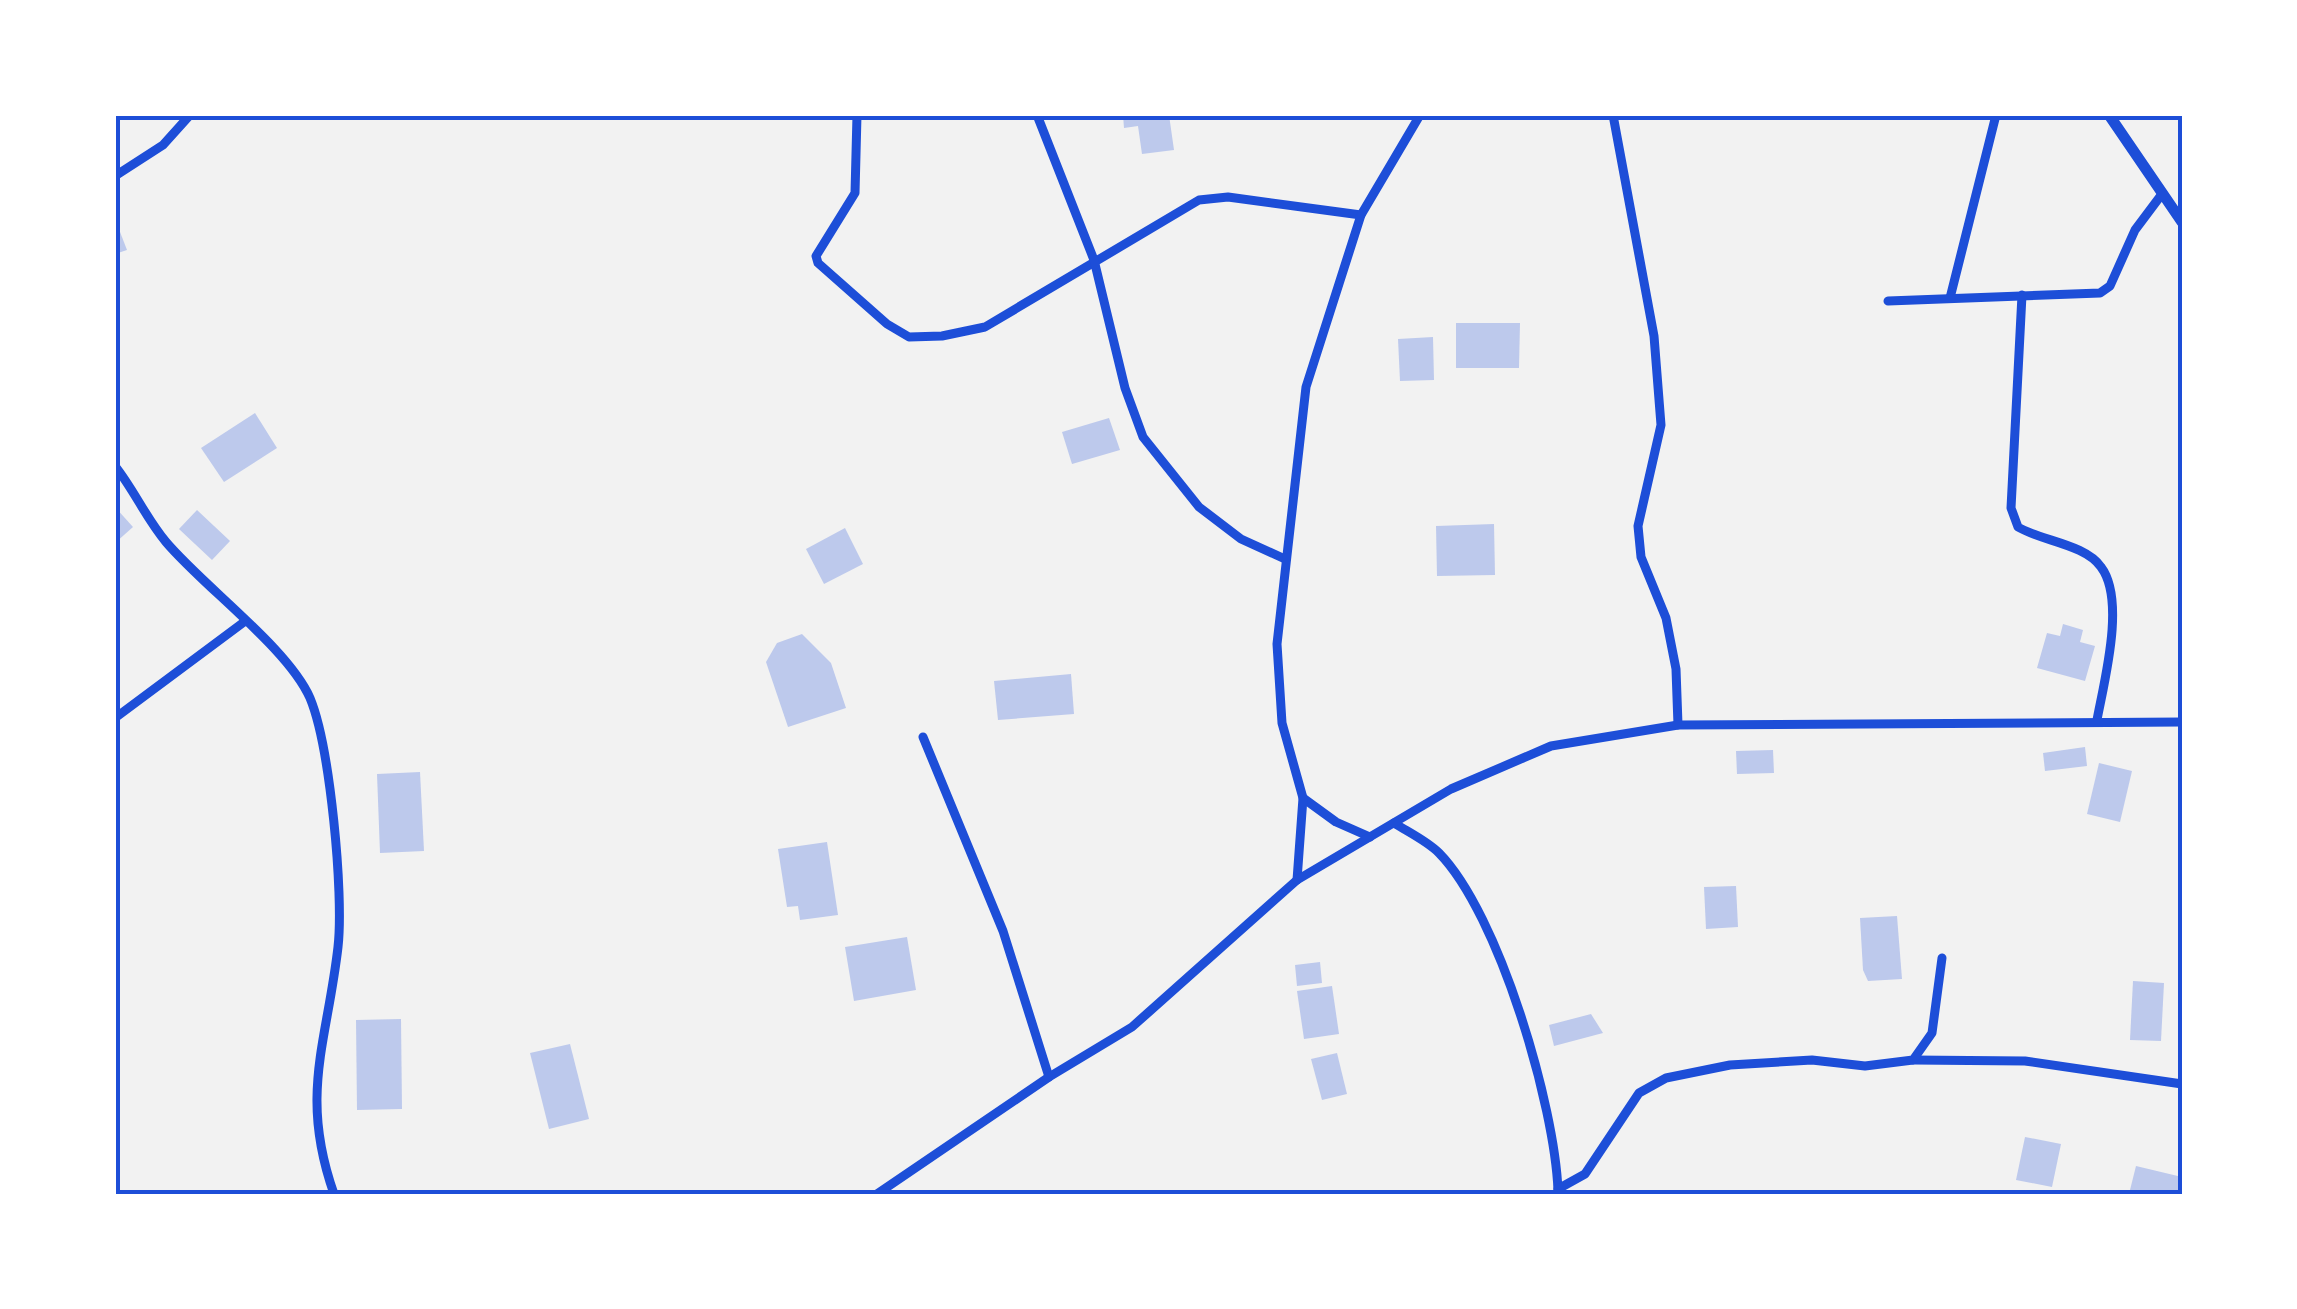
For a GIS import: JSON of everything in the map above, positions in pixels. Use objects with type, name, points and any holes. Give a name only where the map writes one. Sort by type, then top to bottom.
[{"type":"street","points":[[115,176],[163,145],[190,115]]},
{"type":"street","points":[[857,115],[856,193],[816,256],[818,263],[887,324],[909,336],[985,327],[1199,200],[1228,197],[1361,216]]},
{"type":"street","points":[[1037,115],[1094,260],[1126,388],[1143,437],[1199,507],[1241,540],[1285,558]]},
{"type":"street","points":[[1297,880],[1302,798],[1282,723],[1278,644],[1306,388],[1361,216],[1420,115]]},
{"type":"street","points":[[1613,115],[1654,336],[1661,424],[1638,526],[1641,557],[1666,618],[1676,669],[1678,725]]},
{"type":"street","points":[[1950,298],[1996,115]]},
{"type":"street","points":[[2109,115],[2182,222]]},
{"type":"street","points":[[1888,301],[2100,293],[2110,286],[2135,230],[2162,194]]},
{"type":"street","points":[[2022,295],[2011,508],[2018,528],[2040,540],[2074,549],[2101,566],[2109,591],[2112,633],[2098,720]]},
{"type":"street","points":[[115,466],[166,543],[308,693],[319,722],[341,903],[333,980],[314,1080],[318,1125],[334,1194]]},
{"type":"street","points":[[115,718],[244,622]]},
{"type":"street","points":[[877,1194],[1050,1077],[1132,1027],[1297,880],[1452,788],[1552,746],[1678,725],[2182,722]]},
{"type":"street","points":[[924,737],[1004,930],[1050,1077]]},
{"type":"street","points":[[1302,798],[1336,822],[1370,837]]},
{"type":"street","points":[[1394,822],[1438,852],[1467,894],[1504,970],[1553,1134],[1558,1192],[1585,1174],[1639,1093],[1666,1078],[1730,1064],[1812,1060],[1865,1066],[1913,1060],[2025,1062],[2182,1084]]},
{"type":"street","points":[[1913,1060],[1932,1032],[1942,958]]},
{"type":"building","points":[[1123,115],[1169,115],[1174,150],[1142,154],[1138,126],[1124,128]]},
{"type":"building","points":[[115,219],[127,250],[115,254]]},
{"type":"building","points":[[1456,323],[1520,323],[1519,368],[1456,368]]},
{"type":"building","points":[[1433,337],[1434,380],[1400,381],[1398,339]]},
{"type":"building","points":[[255,413],[277,448],[224,482],[201,448]]},
{"type":"building","points":[[1109,418],[1120,450],[1072,464],[1062,432]]},
{"type":"building","points":[[115,507],[133,527],[115,543]]},
{"type":"building","points":[[197,510],[230,541],[212,560],[179,529]]},
{"type":"building","points":[[1494,524],[1495,575],[1437,576],[1436,526]]},
{"type":"building","points":[[845,528],[863,564],[824,584],[806,549]]},
{"type":"building","points":[[2063,624],[2083,630],[2080,642],[2095,646],[2085,681],[2037,668],[2047,633],[2060,636]]},
{"type":"building","points":[[802,634],[831,663],[846,708],[788,727],[766,662],[777,643]]},
{"type":"building","points":[[1071,674],[1074,714],[998,720],[994,681]]},
{"type":"building","points":[[2085,747],[2087,766],[2045,771],[2043,753]]},
{"type":"building","points":[[1773,750],[1774,773],[1737,774],[1736,751]]},
{"type":"building","points":[[2099,763],[2132,771],[2120,822],[2087,814]]},
{"type":"building","points":[[420,772],[424,851],[380,853],[377,774]]},
{"type":"building","points":[[827,842],[838,915],[800,920],[798,906],[787,907],[778,849]]},
{"type":"building","points":[[1736,886],[1738,927],[1706,929],[1704,887]]},
{"type":"building","points":[[1897,916],[1902,979],[1868,981],[1863,970],[1860,918]]},
{"type":"building","points":[[907,937],[916,990],[854,1001],[845,947]]},
{"type":"building","points":[[1320,962],[1322,983],[1297,986],[1295,965]]},
{"type":"building","points":[[2133,981],[2164,983],[2161,1041],[2130,1040]]},
{"type":"building","points":[[1332,986],[1339,1034],[1304,1039],[1297,991]]},
{"type":"building","points":[[1591,1014],[1603,1033],[1554,1046],[1549,1025]]},
{"type":"building","points":[[401,1019],[402,1109],[357,1110],[356,1020]]},
{"type":"building","points":[[570,1044],[589,1119],[549,1129],[530,1053]]},
{"type":"building","points":[[1337,1053],[1347,1094],[1322,1100],[1311,1059]]},
{"type":"building","points":[[2025,1137],[2061,1144],[2052,1187],[2016,1180]]},
{"type":"building","points":[[2136,1166],[2182,1177],[2182,1194],[2129,1194]]}]
